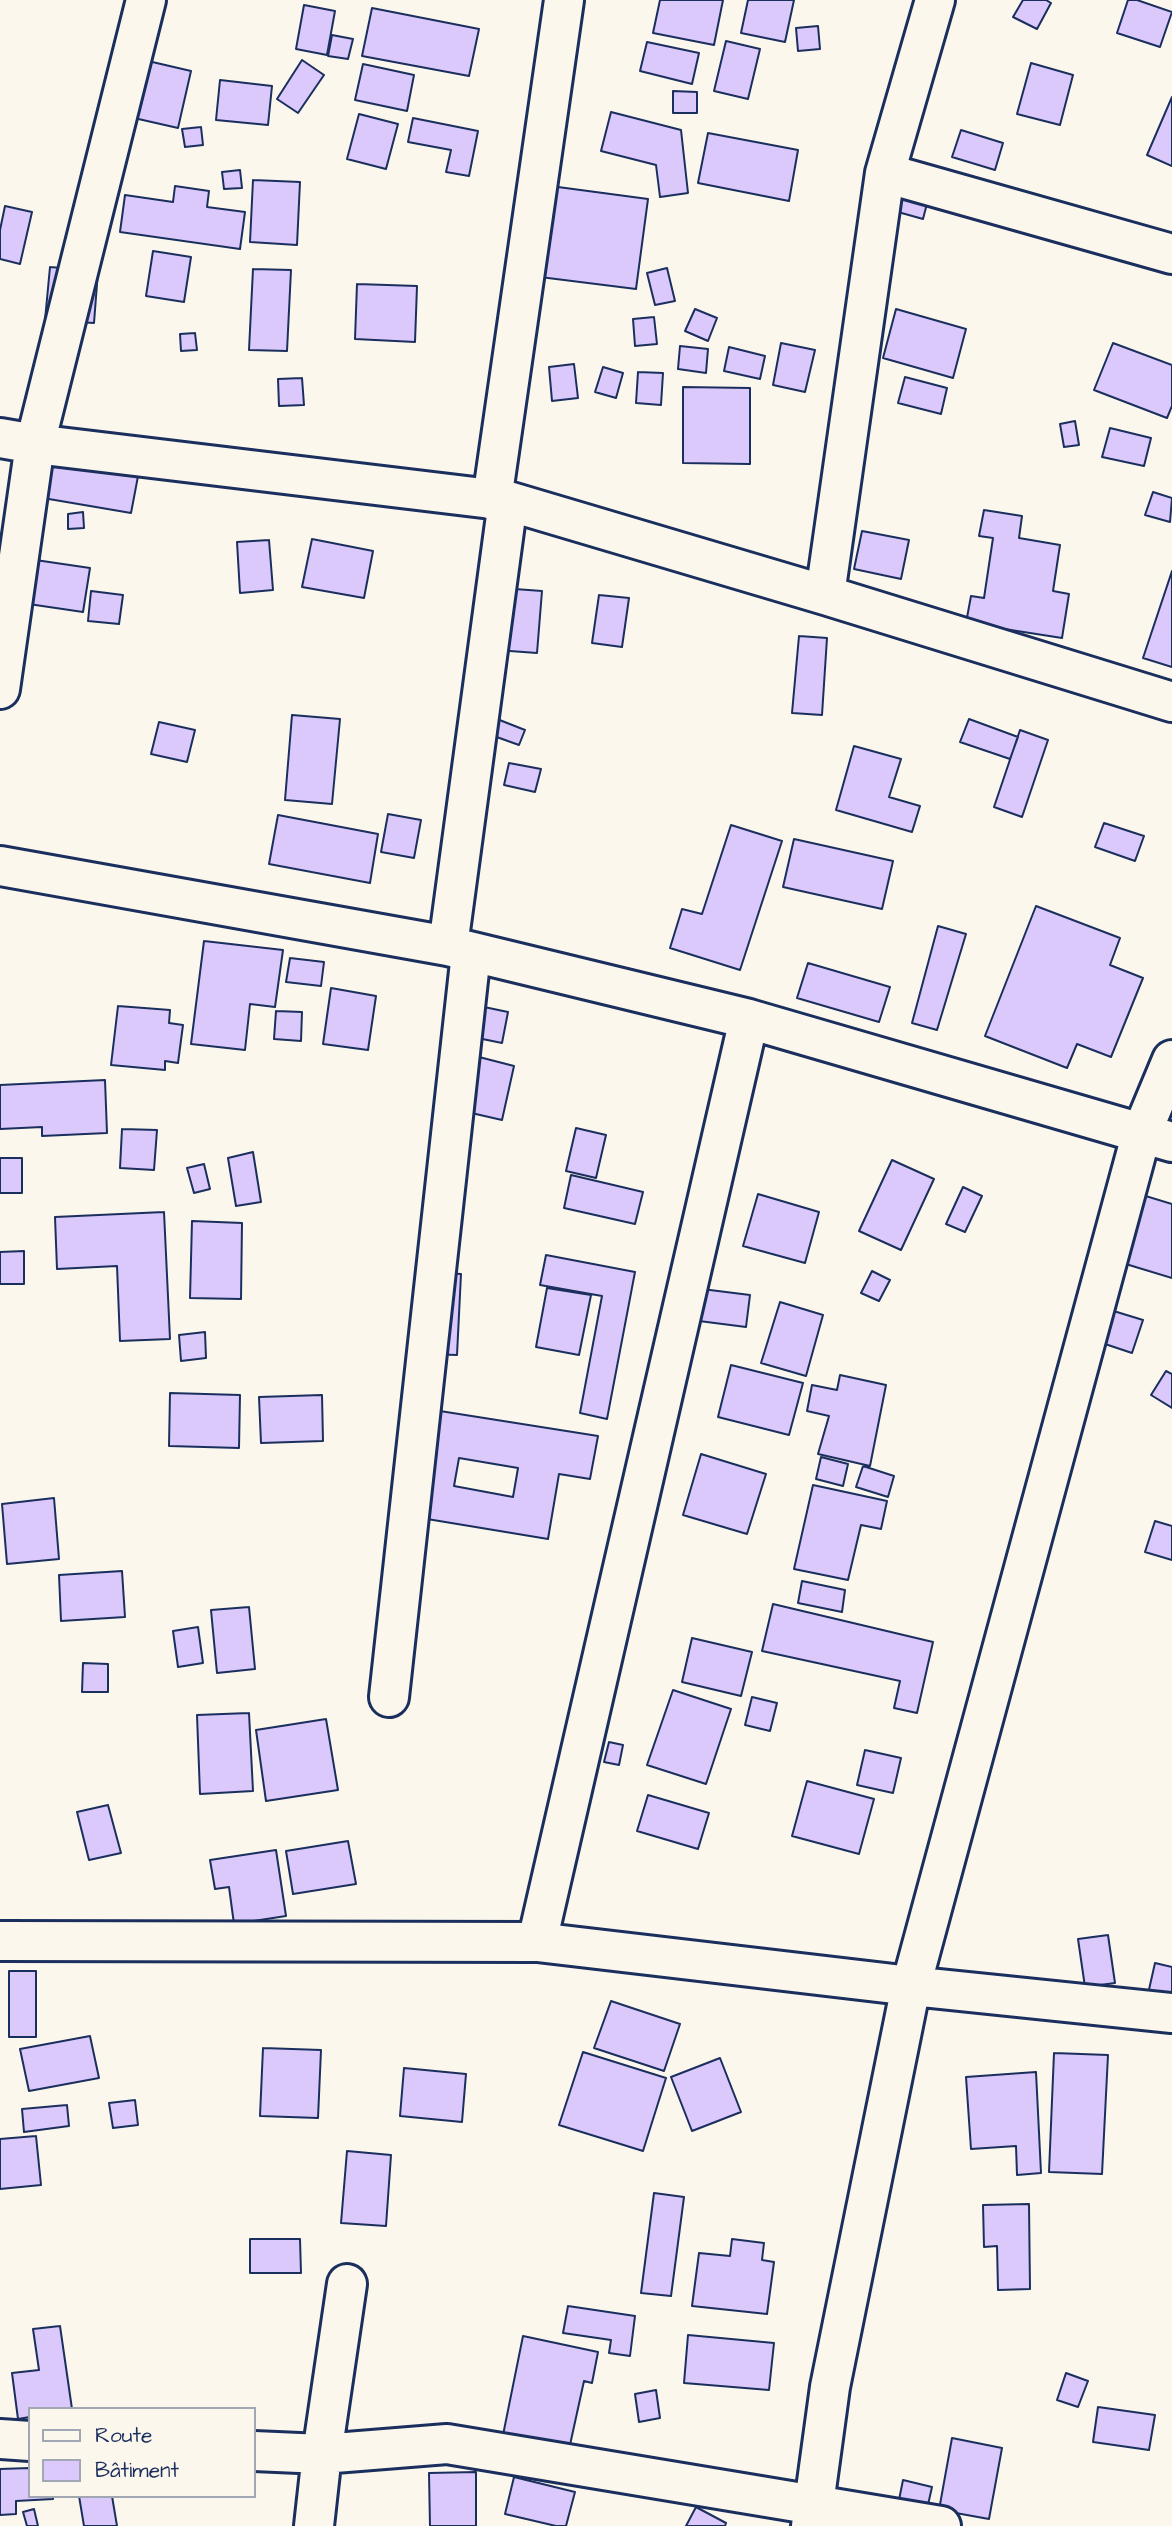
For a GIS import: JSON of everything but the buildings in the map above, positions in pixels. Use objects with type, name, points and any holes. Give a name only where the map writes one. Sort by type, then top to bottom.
[{"type":"street","points":[[0,689],[17,441],[142,0]]},
{"type":"street","points":[[389,1697],[500,500],[564,0]]},
{"type":"street","points":[[825,595],[885,173],[935,0]]},
{"type":"street","points":[[885,173],[1172,254]]},
{"type":"street","points":[[17,441],[500,500],[825,595],[1172,702]]},
{"type":"street","points":[[0,866],[460,950],[749,1019],[1157,1137]]},
{"type":"street","points":[[537,1942],[749,1019]]},
{"type":"street","points":[[813,2516],[830,2387],[911,1986],[1157,1137],[1172,1060]]},
{"type":"street","points":[[0,1941],[537,1942],[911,1986],[1172,2013]]},
{"type":"street","points":[[314,2526],[347,2284]]},
{"type":"street","points":[[0,2439],[28,2441]]},
{"type":"street","points":[[256,2451],[322,2454],[447,2444],[813,2516],[941,2526]]}]
